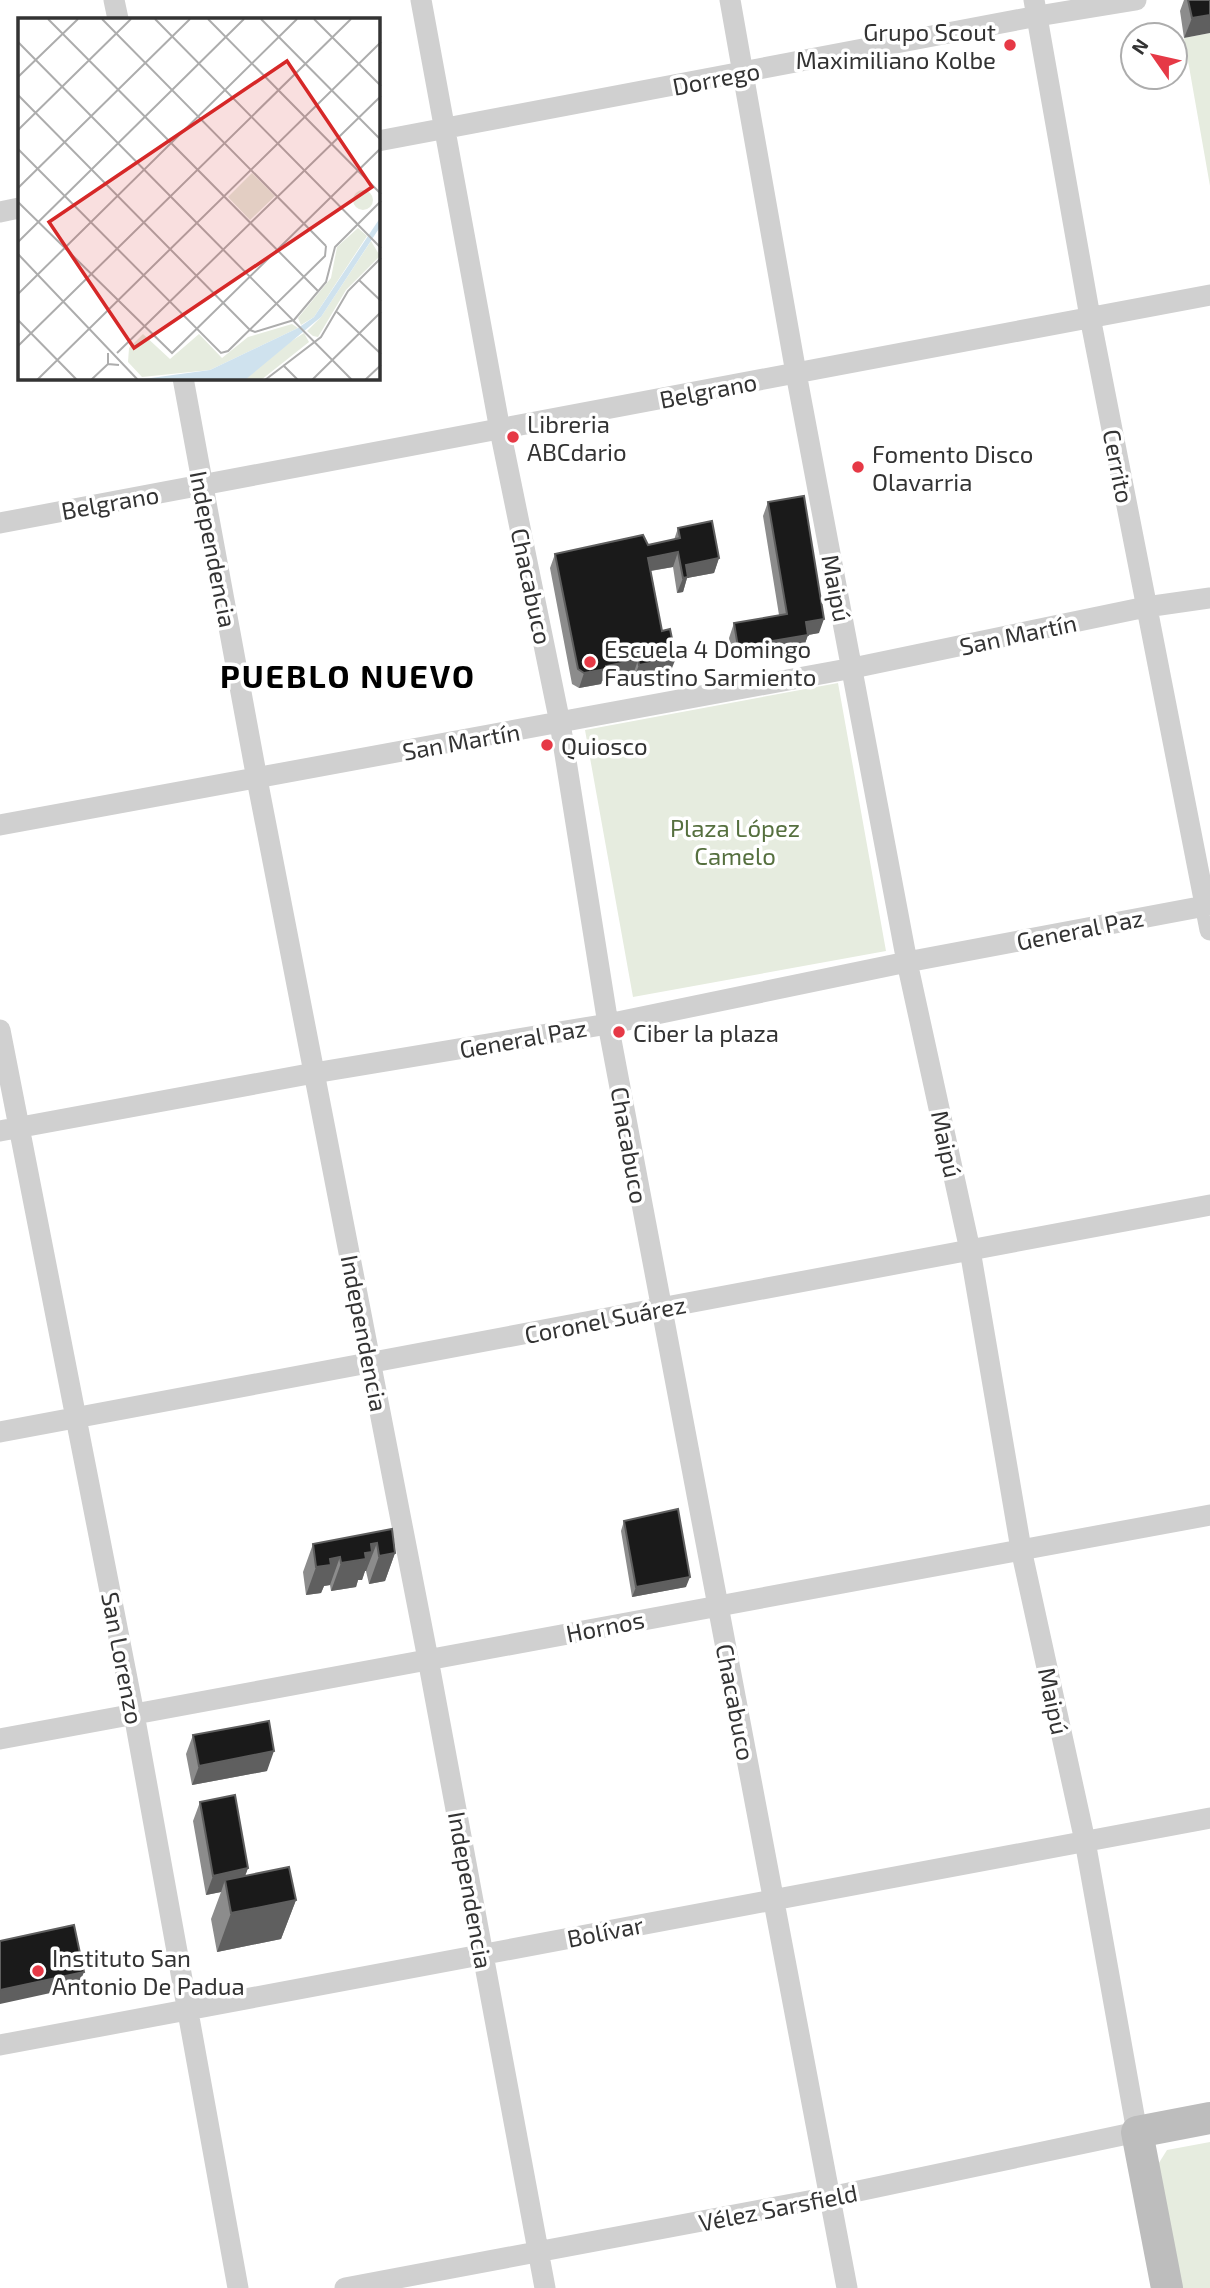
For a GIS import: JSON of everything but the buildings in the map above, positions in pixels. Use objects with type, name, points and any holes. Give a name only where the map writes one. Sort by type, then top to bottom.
[{"type":"street","points":[[114,0],[118,18]]},
{"type":"street","name":"Chacabuco","points":[[421,0],[500,430],[560,723],[608,1024],[660,1309],[847,2288]]},
{"type":"street","name":"Maipú","points":[[730,0],[796,373],[907,962],[970,1250],[1021,1549],[1084,1841],[1167,2288]]},
{"type":"street","name":"Dorrego","points":[[380,141],[742,73],[1036,8],[1136,0]]},
{"type":"street","name":"Cerrito","points":[[1036,8],[1090,317],[1146,607],[1208,905],[1210,930]]},
{"type":"street","points":[[0,212],[18,208]]},
{"type":"street","name":"Belgrano","points":[[0,523],[1210,295]]},
{"type":"street","name":"Independencia","points":[[183,380],[257,779],[428,1659],[545,2288]]},
{"type":"street","name":"San Martín","points":[[0,825],[560,723],[853,668],[1146,607],[1210,598]]},
{"type":"street","name":"General Paz","points":[[9,1129],[314,1073],[608,1024],[907,962],[1208,905]]},
{"type":"street","name":"San Lorenzo","points":[[0,1030],[9,1129],[76,1418],[134,1714],[238,2288]]},
{"type":"street","name":"Coronel Suárez","points":[[0,1433],[1210,1205]]},
{"type":"street","name":"Hornos","points":[[0,1739],[1210,1515]]},
{"type":"street","name":"Bolívar","points":[[0,2045],[1210,1818]]},
{"type":"street","name":"Vélez Sarsfield","points":[[345,2288],[831,2197],[1210,2118]]},
{"type":"green space","points":[[1210,33],[1210,186],[1189,66],[1189,37]]},
{"type":"green space","name":"Plaza López Camelo","points":[[838,683],[886,951],[633,997],[585,730]]},
{"type":"green space","points":[[1210,2142],[1210,2288],[1182,2288],[1157,2166],[1167,2150]]},
{"type":"place","name":"Grupo Scout Maximiliano Kolbe","points":[[1010,45]]},
{"type":"place","name":"Libreria ABCdario","points":[[513,437]]},
{"type":"place","name":"Fomento Disco Olavarria","points":[[858,467]]},
{"type":"place","name":"Escuela 4 Domingo Faustino Sarmiento","points":[[590,662]]},
{"type":"place","name":"Quiosco","points":[[547,745]]},
{"type":"place","name":"Ciber la plaza","points":[[619,1032]]},
{"type":"place","name":"Instituto San Antonio De Padua","points":[[38,1971]]},
{"type":"district","name":"PUEBLO NUEVO","points":[[348,675]]}]
